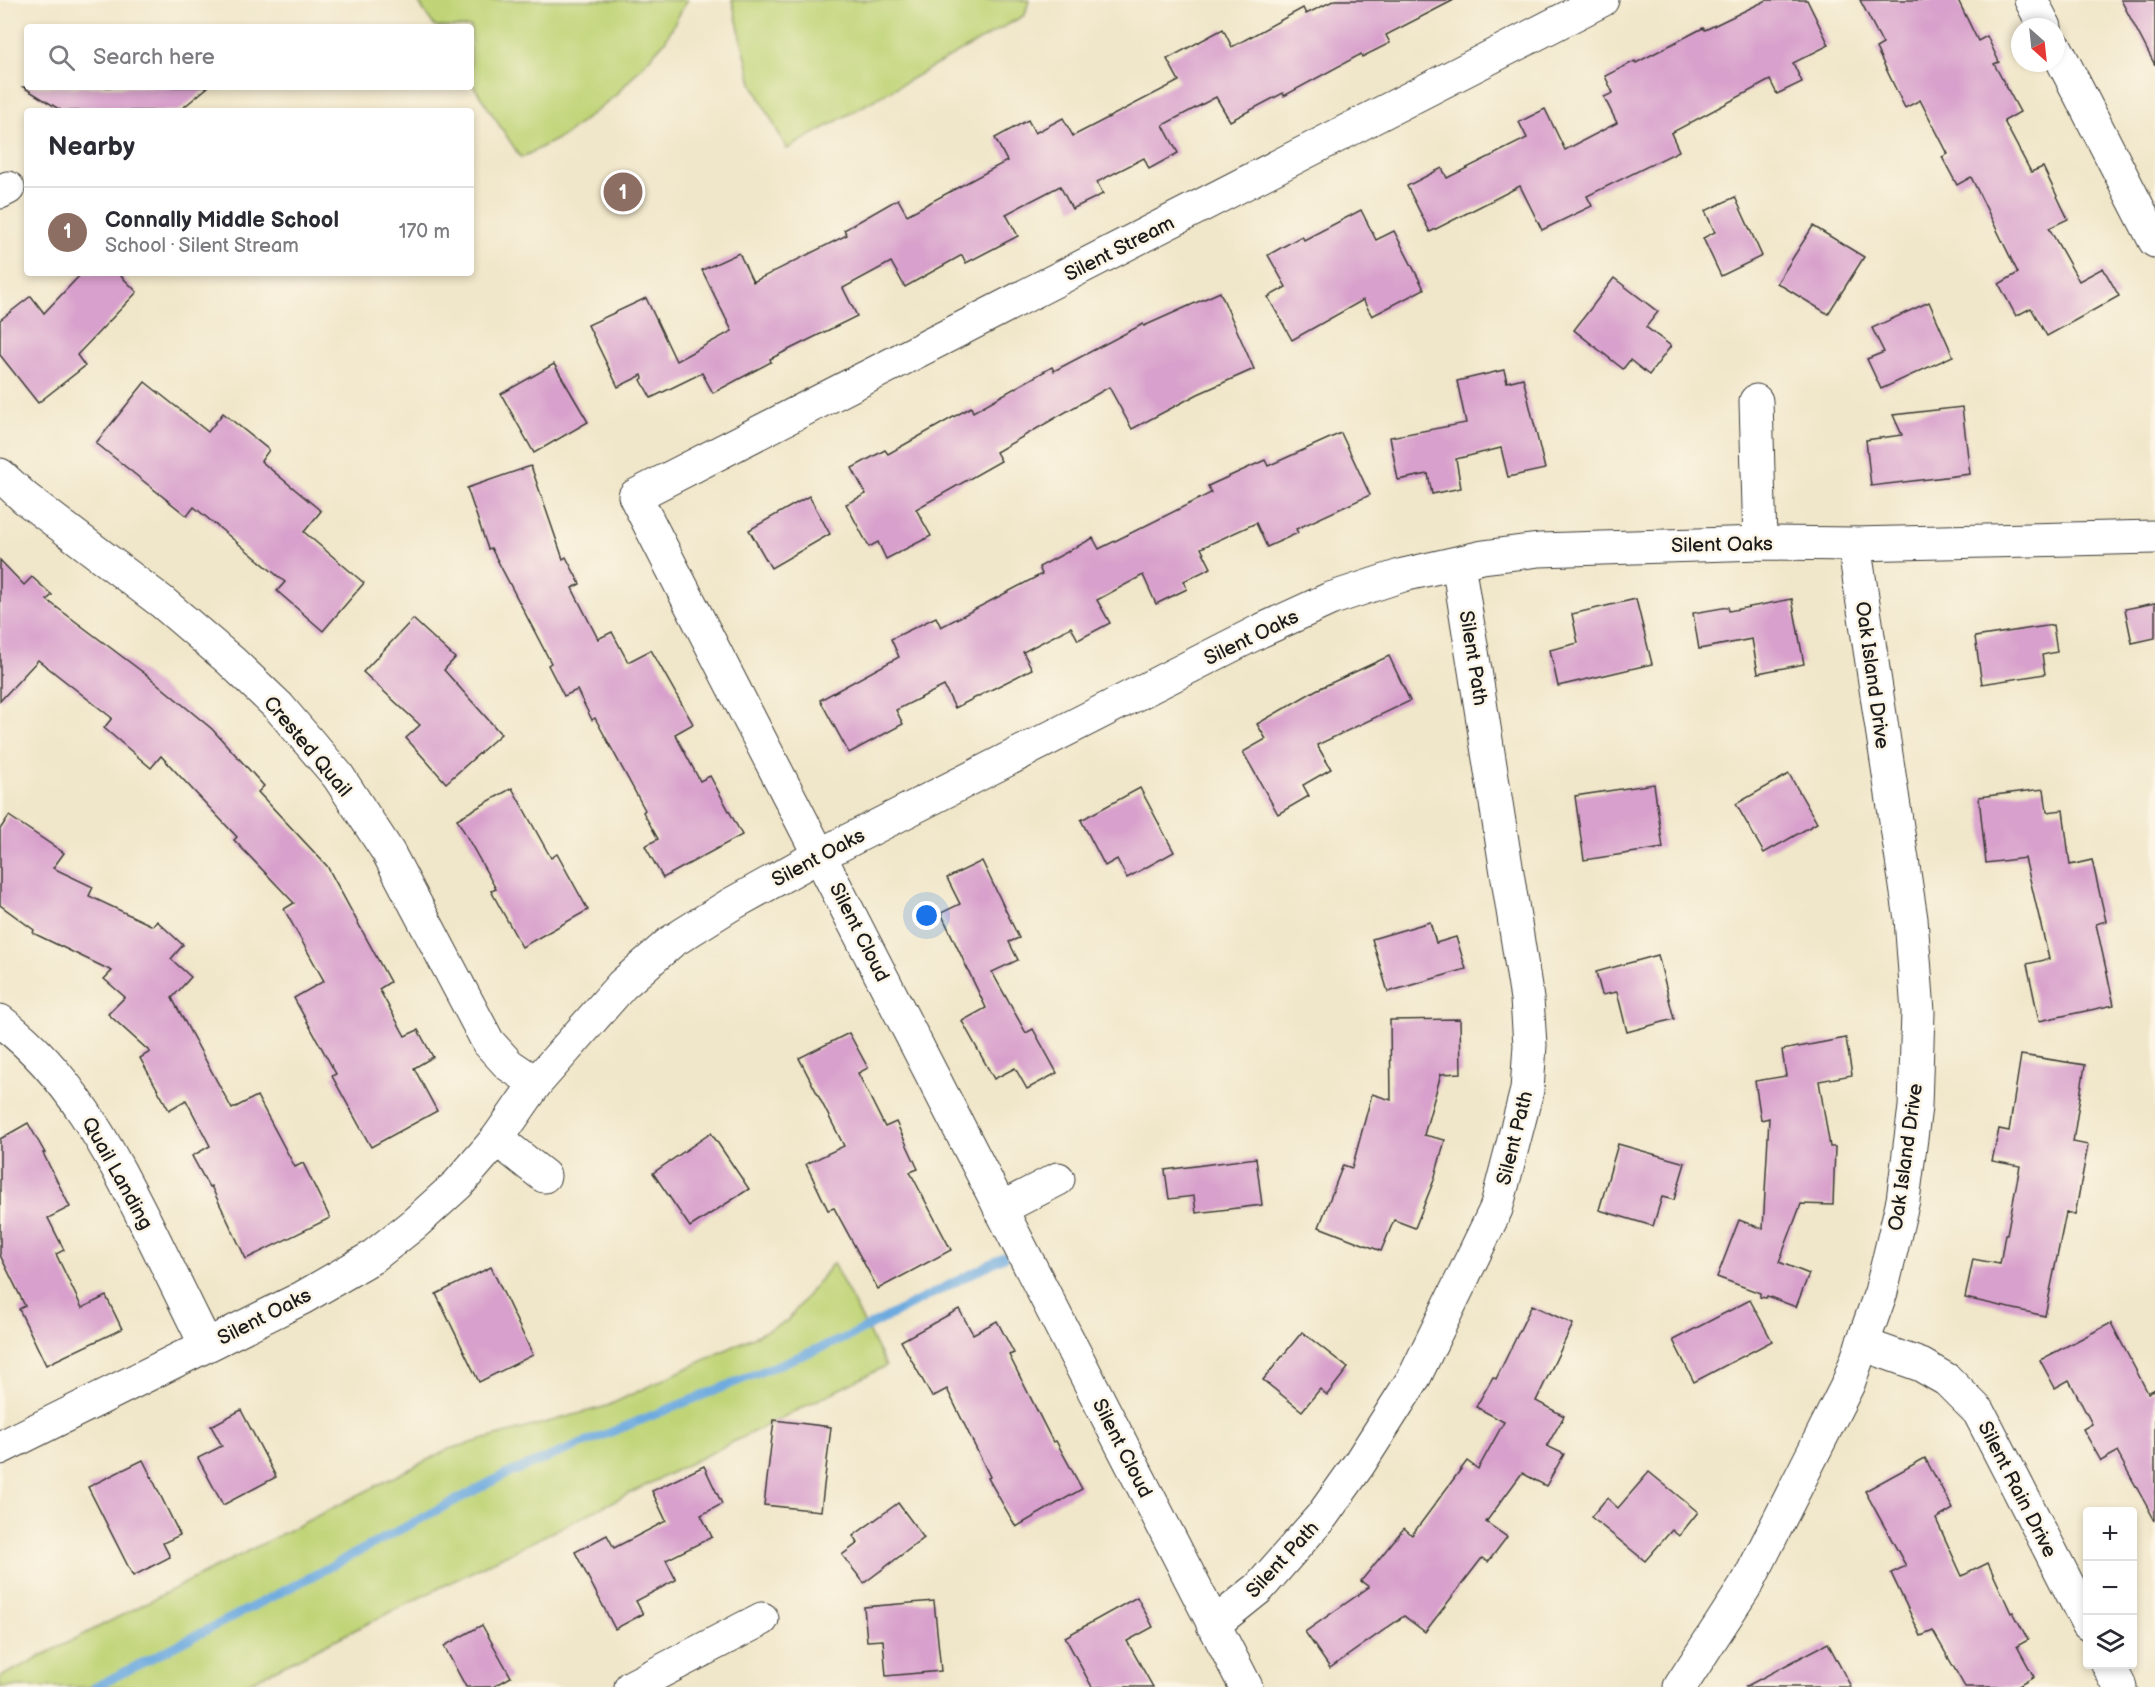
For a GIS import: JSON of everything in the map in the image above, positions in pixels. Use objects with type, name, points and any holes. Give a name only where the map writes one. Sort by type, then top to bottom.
[{"type":"street","name":"Silent Stream","points":[[635,496],[1602,0]]},
{"type":"street","points":[[2031,0],[2040,18]]},
{"type":"street","points":[[2065,66],[2155,241]]},
{"type":"street","points":[[1756,401],[1760,543]]},
{"type":"street","name":"Crested Quail","points":[[0,475],[25,498],[162,602],[231,661],[279,707],[338,776],[388,852],[488,1042],[509,1065],[536,1083]]},
{"type":"street","name":"Silent Cloud","points":[[635,496],[1246,1687]]},
{"type":"street","name":"Silent Oaks","points":[[0,1448],[302,1298],[371,1258],[414,1224],[449,1192],[497,1139],[536,1083],[622,985],[671,942],[730,905],[820,855],[1260,631],[1340,596],[1403,575],[1458,563],[1539,550],[1760,543],[1854,544],[2155,537]]},
{"type":"street","name":"Oak Island Drive","points":[[1680,1687],[1748,1582],[1848,1384],[1881,1292],[1903,1200],[1916,1107],[1918,1012],[1911,919],[1854,544]]},
{"type":"street","name":"Silent Path","points":[[1213,1625],[1259,1588],[1322,1516],[1359,1464],[1415,1376],[1496,1209],[1527,1090],[1530,1045],[1527,999],[1458,563]]},
{"type":"street","name":"Quail Landing","points":[[0,1021],[48,1064],[77,1099],[116,1162],[206,1346]]},
{"type":"street","points":[[497,1139],[544,1176]]},
{"type":"street","points":[[1000,1209],[1058,1179]]},
{"type":"street","name":"Silent Rain Drive","points":[[1862,1344],[1920,1365],[1947,1380],[1979,1412],[2083,1615]]},
{"type":"street","points":[[631,1687],[762,1619]]},
{"type":"street","points":[[2110,1669],[2120,1687]]},
{"type":"green space","points":[[417,0],[687,0],[665,41],[616,95],[565,135],[521,158],[474,87],[474,24],[433,24]]},
{"type":"green space","points":[[732,0],[1029,0],[1025,15],[787,149],[752,83]]},
{"type":"green space","points":[[833,1263],[886,1366],[240,1687],[0,1687],[0,1677],[449,1449],[607,1406],[787,1321]]},
{"type":"building","points":[[1335,0],[1454,0],[1386,35],[1390,43],[1362,57],[1361,54],[1284,96],[1283,93],[1230,121],[1216,97],[1163,125],[1178,153],[1149,169],[1144,158],[1097,182],[1103,194],[1072,209],[1060,186],[1006,214],[1018,236],[966,263],[962,255],[905,287],[891,262],[843,288],[857,316],[770,359],[771,362],[713,393],[702,373],[651,398],[641,380],[642,375],[618,387],[588,325],[646,298],[676,361],[732,331],[702,270],[739,253],[753,282],[847,235],[844,230],[898,199],[907,215],[1007,161],[995,138],[1028,120],[1035,133],[1063,118],[1073,136],[1179,81],[1167,59],[1223,29],[1232,47],[1303,8],[1306,14]]},
{"type":"building","points":[[1767,0],[1807,0],[1829,45],[1793,63],[1802,82],[1777,94],[1770,80],[1671,133],[1679,151],[1587,196],[1592,206],[1542,230],[1520,186],[1430,232],[1407,186],[1442,168],[1447,178],[1527,138],[1519,122],[1545,109],[1565,150],[1617,123],[1604,97],[1613,93],[1605,76],[1635,61],[1636,63],[1703,28],[1705,30]]},
{"type":"building","points":[[1860,0],[1958,0],[1978,41],[1987,36],[1999,62],[1994,64],[2020,112],[2004,121],[2031,172],[2043,167],[2068,219],[2049,228],[2079,281],[2103,268],[2119,296],[2047,336],[2031,308],[2016,316],[1999,284],[2018,273],[1971,177],[1957,185],[1942,157],[1948,154],[1920,100],[1905,108],[1876,48],[1883,44]]},
{"type":"building","points":[[2121,0],[2155,0],[2155,65]]},
{"type":"building","points":[[28,90],[204,90],[183,108],[57,108]]},
{"type":"building","points":[[1735,197],[1762,256],[1721,276],[1703,238],[1715,232],[1705,211]]},
{"type":"building","points":[[1361,210],[1376,240],[1394,231],[1424,289],[1372,316],[1363,300],[1292,340],[1268,297],[1286,287],[1268,255],[1302,236],[1304,240]]},
{"type":"building","points":[[1813,226],[1864,257],[1828,314],[1777,283]]},
{"type":"building","points":[[79,276],[121,276],[137,292],[77,355],[85,366],[38,403],[0,355],[0,320],[31,296],[44,313]]},
{"type":"building","points":[[1614,278],[1658,312],[1646,327],[1671,346],[1649,375],[1630,360],[1623,369],[1574,330]]},
{"type":"building","points":[[1220,292],[1254,369],[1198,394],[1132,429],[1109,387],[996,452],[1001,461],[916,509],[931,536],[886,559],[878,542],[869,547],[846,504],[866,494],[852,468],[885,450],[888,454],[971,407],[973,412],[1052,367],[1054,371],[1143,324],[1144,326]]},
{"type":"building","points":[[1929,302],[1953,356],[1881,389],[1867,359],[1884,352],[1872,328]]},
{"type":"building","points":[[554,364],[588,422],[534,453],[501,394]]},
{"type":"building","points":[[1504,370],[1507,382],[1523,378],[1545,469],[1508,477],[1501,448],[1456,459],[1461,488],[1432,494],[1428,474],[1398,480],[1390,437],[1466,423],[1457,381]]},
{"type":"building","points":[[145,382],[208,432],[223,413],[269,450],[261,461],[321,511],[304,532],[364,583],[323,631],[277,591],[285,582],[194,507],[187,516],[96,443]]},
{"type":"building","points":[[1962,407],[1970,474],[1871,486],[1866,440],[1902,435],[1893,415]]},
{"type":"building","points":[[1341,433],[1370,495],[1296,529],[1298,533],[1267,547],[1256,523],[1201,548],[1211,568],[1184,581],[1187,589],[1156,604],[1143,575],[1097,600],[1110,623],[1078,640],[1071,627],[1023,652],[1032,669],[955,708],[944,686],[896,710],[903,724],[849,753],[820,700],[899,657],[891,639],[936,617],[941,627],[1042,574],[1039,567],[1093,538],[1099,549],[1211,493],[1208,486],[1265,460],[1268,466]]},
{"type":"building","points":[[531,466],[563,559],[566,557],[580,584],[572,588],[598,639],[612,632],[628,662],[651,650],[693,724],[675,734],[700,781],[710,776],[742,835],[663,878],[645,846],[658,839],[643,812],[645,810],[595,718],[592,720],[577,690],[564,696],[548,665],[551,663],[491,548],[488,549],[467,488]]},
{"type":"building","points":[[809,496],[830,534],[771,568],[749,530]]},
{"type":"building","points":[[0,560],[24,585],[32,577],[52,595],[47,600],[148,676],[212,729],[264,786],[258,792],[327,866],[390,982],[379,989],[405,1036],[418,1030],[433,1057],[414,1068],[437,1111],[371,1147],[332,1076],[336,1074],[294,998],[324,981],[284,909],[294,903],[234,840],[237,837],[161,756],[151,768],[104,728],[112,718],[38,660],[0,701]]},
{"type":"building","points":[[1636,599],[1652,664],[1558,686],[1550,650],[1578,643],[1572,614]]},
{"type":"building","points":[[1792,599],[1804,664],[1758,673],[1752,639],[1699,649],[1693,613],[1728,607],[1729,611]]},
{"type":"building","points":[[2155,603],[2155,638],[2132,643],[2125,609]]},
{"type":"building","points":[[413,619],[455,658],[444,670],[501,734],[446,783],[406,738],[420,725],[363,672]]},
{"type":"building","points":[[2053,625],[2057,652],[2042,655],[2045,674],[1982,684],[1975,637]]},
{"type":"building","points":[[1389,656],[1410,701],[1317,745],[1331,769],[1303,785],[1309,796],[1278,814],[1243,752],[1266,739],[1257,724],[1316,690]]},
{"type":"building","points":[[1789,774],[1817,823],[1764,853],[1736,804]]},
{"type":"building","points":[[1654,784],[1663,848],[1584,860],[1575,796]]},
{"type":"building","points":[[512,788],[551,858],[557,854],[588,910],[522,947],[491,891],[496,889],[457,819]]},
{"type":"building","points":[[1140,788],[1174,852],[1127,878],[1117,859],[1105,866],[1081,820]]},
{"type":"building","points":[[2044,789],[2047,812],[2063,810],[2070,865],[2092,860],[2106,921],[2096,924],[2114,1005],[2039,1021],[2027,964],[2049,959],[2025,858],[1986,863],[1979,797]]},
{"type":"building","points":[[9,816],[64,853],[53,868],[93,887],[89,896],[153,926],[157,921],[183,945],[171,959],[191,977],[172,998],[232,1109],[257,1096],[295,1167],[303,1163],[330,1218],[246,1259],[211,1186],[209,1187],[192,1156],[210,1146],[186,1100],[169,1110],[140,1058],[150,1052],[108,1014],[125,997],[104,979],[112,971],[33,933],[34,930],[0,905],[0,829]]},
{"type":"building","points":[[982,861],[1019,938],[1009,942],[1018,960],[992,972],[1026,1033],[1033,1029],[1057,1073],[1027,1089],[1015,1068],[994,1079],[962,1021],[986,1008],[941,913],[960,904],[947,878]]},
{"type":"building","points":[[1430,922],[1436,943],[1456,937],[1466,969],[1388,992],[1372,939]]},
{"type":"building","points":[[1658,955],[1674,1019],[1627,1032],[1617,992],[1602,995],[1596,972]]},
{"type":"building","points":[[1460,1019],[1461,1073],[1441,1074],[1424,1135],[1445,1140],[1434,1180],[1415,1228],[1394,1220],[1381,1251],[1319,1227],[1343,1165],[1352,1168],[1372,1094],[1391,1100],[1390,1020]]},
{"type":"building","points":[[849,1033],[868,1068],[858,1073],[885,1127],[896,1122],[918,1169],[910,1172],[951,1250],[878,1289],[834,1208],[828,1210],[806,1164],[844,1146],[799,1058]]},
{"type":"building","points":[[1846,1038],[1852,1075],[1819,1081],[1830,1147],[1835,1147],[1833,1205],[1801,1204],[1779,1262],[1809,1274],[1796,1307],[1767,1296],[1766,1298],[1760,1297],[1760,1293],[1717,1277],[1739,1220],[1763,1229],[1769,1118],[1761,1120],[1755,1081],[1786,1076],[1782,1050]]},
{"type":"building","points":[[2021,1055],[2085,1065],[2073,1142],[2088,1145],[2075,1215],[2066,1213],[2045,1316],[1965,1298],[1973,1259],[2000,1264],[2005,1234],[2007,1234],[2020,1166],[1992,1161],[1999,1129],[2009,1131]]},
{"type":"building","points":[[28,1123],[70,1207],[48,1218],[64,1250],[56,1254],[82,1308],[106,1296],[122,1329],[46,1365],[19,1309],[25,1306],[0,1255],[0,1139]]},
{"type":"building","points":[[711,1133],[749,1189],[690,1227],[653,1173]]},
{"type":"building","points":[[1618,1144],[1685,1163],[1674,1200],[1662,1197],[1653,1226],[1599,1210]]},
{"type":"building","points":[[1256,1158],[1262,1205],[1196,1213],[1194,1196],[1169,1199],[1165,1170]]},
{"type":"building","points":[[491,1267],[533,1355],[479,1382],[436,1294]]},
{"type":"building","points":[[1750,1300],[1772,1341],[1694,1382],[1673,1340]]},
{"type":"building","points":[[1532,1305],[1573,1324],[1536,1401],[1564,1416],[1547,1446],[1564,1454],[1546,1486],[1522,1473],[1486,1522],[1507,1537],[1488,1562],[1482,1558],[1425,1632],[1404,1616],[1330,1668],[1305,1632],[1369,1587],[1361,1581],[1404,1528],[1412,1535],[1467,1461],[1478,1469],[1504,1422],[1476,1407],[1493,1377],[1496,1379]]},
{"type":"building","points":[[959,1309],[973,1334],[997,1321],[1014,1353],[1009,1355],[1053,1442],[1056,1441],[1082,1489],[1016,1527],[988,1478],[990,1477],[947,1389],[932,1397],[901,1341]]},
{"type":"building","points":[[2111,1323],[2148,1393],[2155,1389],[2155,1521],[2117,1452],[2101,1461],[2083,1429],[2092,1424],[2069,1380],[2055,1388],[2040,1360]]},
{"type":"building","points":[[1302,1332],[1348,1368],[1327,1395],[1320,1389],[1302,1411],[1263,1380]]},
{"type":"building","points":[[241,1410],[276,1477],[223,1505],[198,1458],[222,1446],[211,1426]]},
{"type":"building","points":[[774,1420],[831,1427],[821,1511],[764,1505]]},
{"type":"building","points":[[1925,1458],[1953,1509],[1936,1519],[1962,1576],[1988,1563],[2011,1613],[2013,1612],[2028,1640],[2017,1646],[2034,1677],[2017,1687],[1965,1687],[1933,1631],[1921,1636],[1891,1573],[1906,1566],[1865,1491]]},
{"type":"building","points":[[143,1460],[180,1535],[163,1543],[170,1557],[133,1576],[88,1487]]},
{"type":"building","points":[[704,1466],[722,1504],[701,1515],[712,1537],[666,1560],[676,1580],[636,1601],[643,1614],[615,1629],[575,1552],[607,1535],[614,1548],[666,1521],[652,1491]]},
{"type":"building","points":[[1649,1472],[1698,1512],[1679,1536],[1672,1530],[1645,1561],[1591,1517],[1607,1498],[1618,1508]]},
{"type":"building","points":[[898,1503],[924,1538],[864,1583],[842,1555],[858,1543],[853,1536]]},
{"type":"building","points":[[1137,1597],[1153,1627],[1127,1641],[1153,1687],[1092,1687],[1065,1637]]},
{"type":"building","points":[[934,1601],[941,1671],[886,1676],[883,1640],[867,1641],[864,1607]]},
{"type":"building","points":[[482,1625],[511,1677],[493,1687],[466,1687],[444,1646]]},
{"type":"building","points":[[1828,1643],[1851,1687],[1745,1687]]},
{"type":"waterway","points":[[95,1687],[502,1476],[850,1336],[1004,1257]]},
{"type":"place","name":"Connally Middle School","points":[[623,192]]}]
